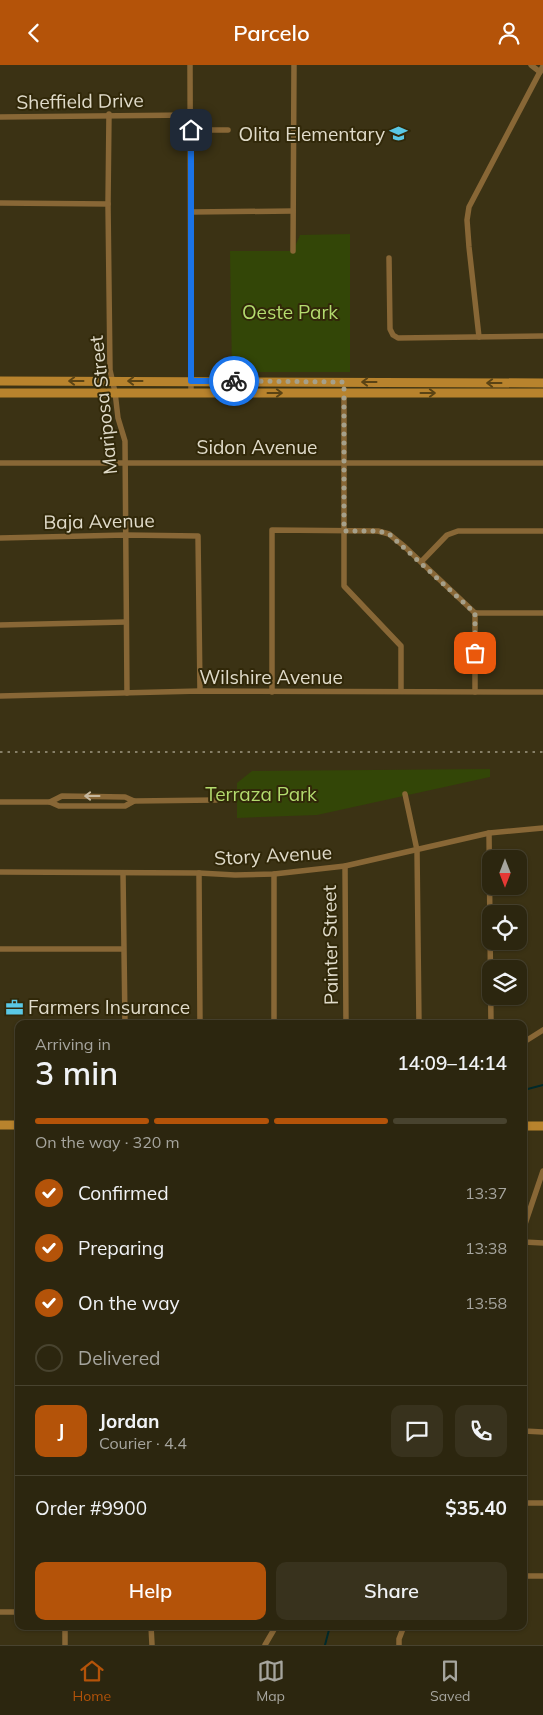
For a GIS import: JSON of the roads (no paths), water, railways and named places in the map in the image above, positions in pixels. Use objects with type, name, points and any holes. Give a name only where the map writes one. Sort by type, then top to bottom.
[{"type":"main road","points":[[0,381],[543,383]]},
{"type":"main road","points":[[0,393],[543,393]]},
{"type":"main road","points":[[0,1125],[15,1125]]},
{"type":"main road","points":[[527,1126],[543,1127]]},
{"type":"street","points":[[190,65],[191,392]]},
{"type":"street","points":[[293,251],[294,65]]},
{"type":"street","points":[[479,337],[469,247],[467,220],[469,207],[542,69],[531,65]]},
{"type":"street","name":"Mariposa Street","points":[[109,115],[110,370],[118,418],[125,441],[127,693]]},
{"type":"street","name":"Sheffield Drive","points":[[0,117],[190,115]]},
{"type":"street","points":[[191,130],[228,130]]},
{"type":"street","points":[[1,203],[108,203]]},
{"type":"street","points":[[191,212],[293,211]]},
{"type":"street","points":[[389,259],[390,329],[393,335],[398,338],[543,336]]},
{"type":"street","points":[[344,382],[344,587],[401,646],[401,691]]},
{"type":"street","name":"Sidon Avenue","points":[[0,463],[543,463]]},
{"type":"street","points":[[272,692],[272,530],[378,531],[389,534],[475,613],[543,613]]},
{"type":"street","points":[[421,562],[447,535],[458,531],[543,531]]},
{"type":"street","name":"Baja Avenue","points":[[0,538],[126,535],[198,536],[200,691]]},
{"type":"street","points":[[475,613],[475,692]]},
{"type":"street","points":[[0,625],[125,622]]},
{"type":"street","name":"Wilshire Avenue","points":[[0,696],[200,691],[543,692]]},
{"type":"street","points":[[405,794],[417,850],[419,1020]]},
{"type":"street","points":[[50,802],[62,796],[125,797],[134,801],[216,800]]},
{"type":"street","points":[[0,802],[50,802],[59,806],[125,806],[134,801]]},
{"type":"street","name":"Story Avenue","points":[[0,872],[274,874],[345,866],[489,833],[543,828]]},
{"type":"street","points":[[489,833],[491,1020]]},
{"type":"street","name":"Painter Street","points":[[345,866],[346,1020]]},
{"type":"street","points":[[123,873],[125,1020]]},
{"type":"street","points":[[199,873],[200,1020]]},
{"type":"street","points":[[274,874],[274,1020]]},
{"type":"street","points":[[0,949],[123,949]]},
{"type":"street","points":[[527,1040],[543,1030]]},
{"type":"street","points":[[527,1218],[543,1171]]},
{"type":"street","points":[[527,1242],[543,1243]]},
{"type":"street","points":[[527,1431],[543,1432]]},
{"type":"street","points":[[527,1503],[543,1503]]},
{"type":"street","points":[[527,1576],[543,1575]]},
{"type":"street","points":[[0,1612],[15,1612]]},
{"type":"street","points":[[65,1630],[65,1645]]},
{"type":"street","points":[[151,1630],[152,1645]]},
{"type":"street","points":[[265,1645],[274,1630]]},
{"type":"street","points":[[399,1645],[402,1630]]},
{"type":"waterway","points":[[527,1089],[543,1085]]},
{"type":"waterway","points":[[325,1645],[329,1630]]},
{"type":"railway","points":[[0,752],[543,752]]},
{"type":"place","name":"Olita Elementary","points":[[399,134]]},
{"type":"place","name":"Farmers Insurance","points":[[14,1007]]},
{"type":"park label","name":"Oeste Park","points":[[290,312]]},
{"type":"park label","name":"Terraza Park","points":[[261,794]]}]
